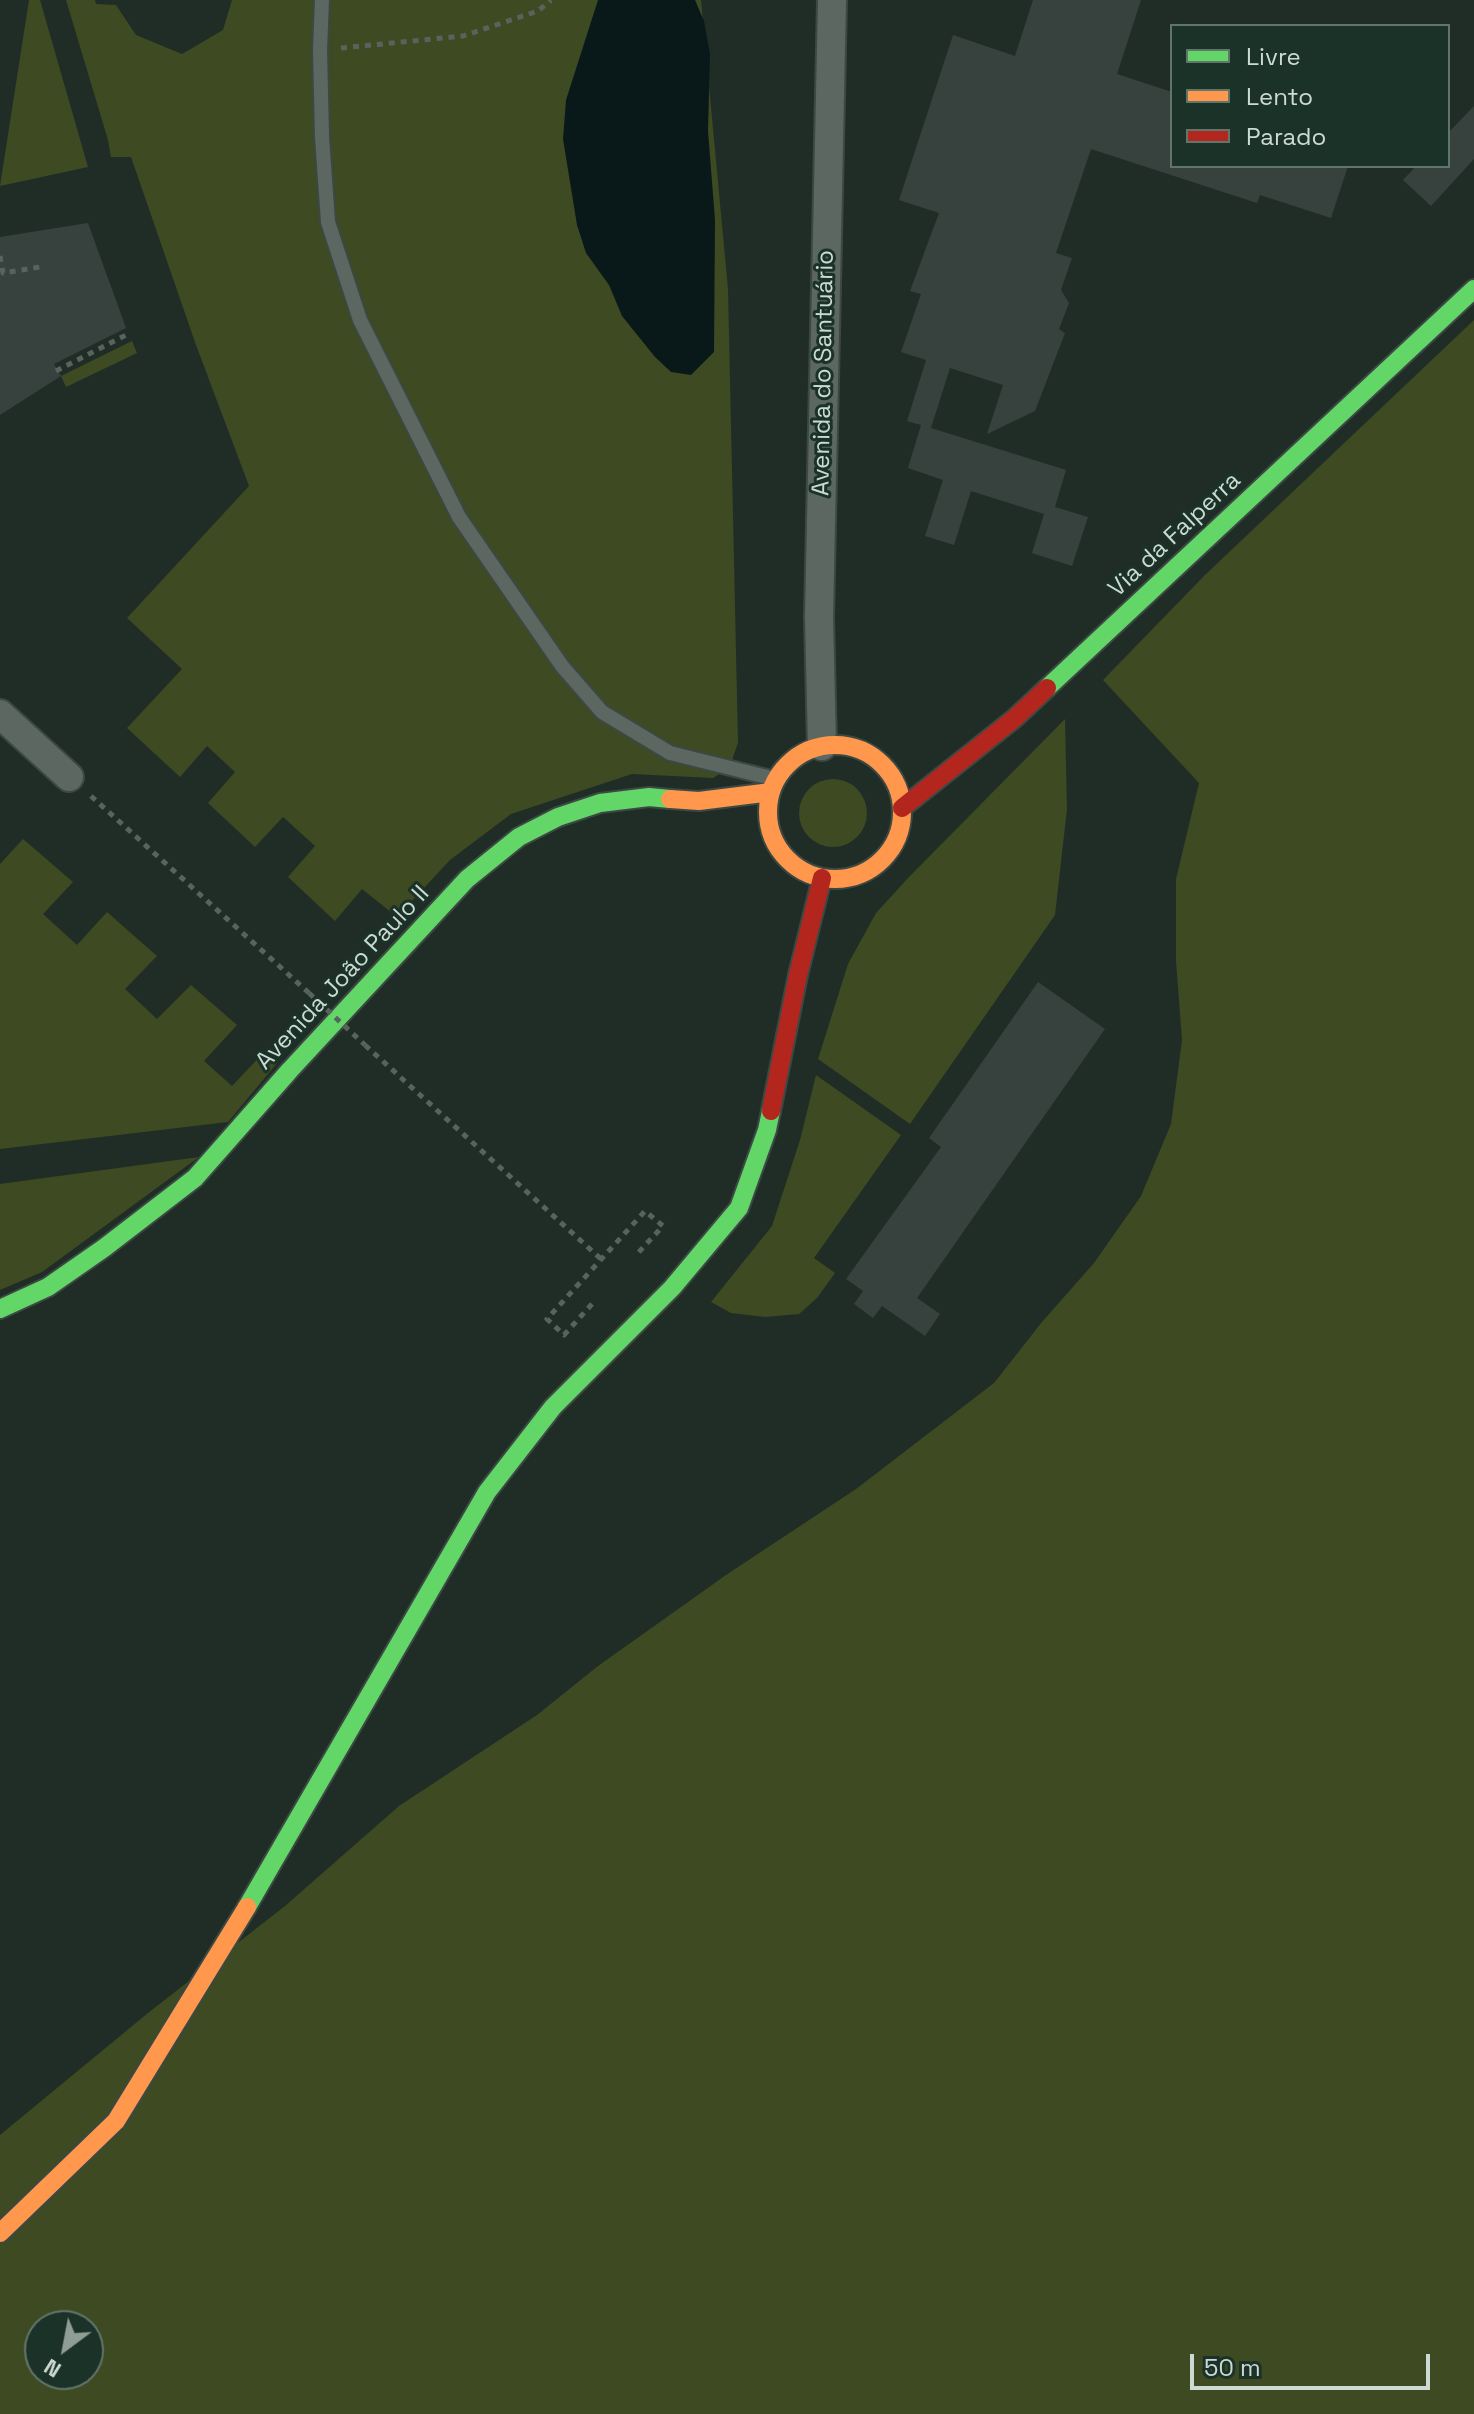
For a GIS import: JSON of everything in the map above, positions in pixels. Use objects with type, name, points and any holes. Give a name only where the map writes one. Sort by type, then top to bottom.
[{"type":"main road","name":"Via da Falperra","points":[[902,808],[1015,718],[1474,289]]},
{"type":"main road","points":[[842,745],[860,749],[877,759],[890,773],[899,790],[901,826],[895,842],[886,857],[857,876],[822,878],[804,871],[789,861],[770,829],[768,811],[774,786],[792,760],[822,746],[842,745]]},
{"type":"main road","name":"Avenida João Paulo II","points":[[0,1309],[48,1287],[195,1178],[290,1070],[467,879],[519,837],[558,817],[600,803],[649,797],[699,801],[774,786]]},
{"type":"main road","points":[[0,2233],[116,2121],[217,1958],[487,1492],[553,1407],[672,1288],[739,1208],[767,1130],[798,975],[822,878]]},
{"type":"street","name":"Avenida do Santuário","points":[[822,746],[819,617],[832,0]]},
{"type":"street","points":[[0,714],[69,777]]},
{"type":"lane","points":[[322,0],[320,50],[328,222],[360,320],[459,517],[562,666],[602,712],[670,753],[774,786]]},
{"type":"path","points":[[320,50],[463,36],[538,11],[551,0]]},
{"type":"path","points":[[0,256],[3,273],[40,267]]},
{"type":"path","points":[[56,371],[128,334]]},
{"type":"path","points":[[69,777],[601,1259]]},
{"type":"path","points":[[592,1304],[564,1335],[547,1319],[645,1211],[663,1226],[637,1254]]},
{"type":"green space","points":[[29,0],[40,0],[88,167],[0,186]]},
{"type":"green space","points":[[66,0],[95,0],[96,4],[116,5],[136,35],[182,54],[223,30],[232,0],[701,0],[728,289],[738,743],[729,768],[713,778],[632,774],[511,814],[450,860],[397,917],[362,889],[335,921],[288,877],[315,846],[283,817],[255,847],[208,803],[235,772],[207,746],[180,777],[127,728],[182,669],[127,618],[249,486],[131,157],[111,157]]},
{"type":"green space","points":[[1474,320],[1474,2414],[0,2414],[0,2135],[148,2013],[285,1906],[399,1806],[537,1715],[598,1666],[726,1575],[856,1489],[994,1383],[1094,1263],[1141,1196],[1171,1124],[1182,1040],[1176,961],[1176,879],[1199,783],[1103,680],[1205,575]]},
{"type":"green space","points":[[132,341],[137,353],[66,387],[61,376]]},
{"type":"green space","points":[[1065,719],[1067,809],[1055,915],[910,1124],[818,1059],[848,964],[876,913]]},
{"type":"green space","points":[[826,779],[840,779],[852,784],[862,794],[867,813],[862,832],[852,842],[840,847],[826,847],[814,842],[804,832],[799,820],[799,806],[804,794],[814,784]]},
{"type":"green space","points":[[23,839],[73,882],[43,914],[77,945],[107,912],[157,956],[125,989],[157,1019],[191,985],[237,1025],[204,1061],[232,1086],[266,1050],[278,1062],[228,1122],[0,1149],[0,864]]},
{"type":"green space","points":[[816,1075],[901,1135],[814,1258],[835,1273],[817,1298],[799,1314],[765,1317],[731,1313],[711,1302],[772,1226],[800,1140]]},
{"type":"green space","points":[[199,1157],[42,1272],[0,1290],[0,1184]]},
{"type":"shaded area","points":[[598,0],[695,0],[704,21],[710,54],[708,131],[715,220],[714,352],[691,375],[671,372],[622,316],[609,285],[586,253],[577,225],[563,139],[566,100]]},
{"type":"building","points":[[1033,0],[1141,0],[1117,74],[1170,91],[1170,168],[1347,168],[1331,218],[1260,195],[1257,203],[1091,149],[1056,253],[1072,258],[1061,290],[1069,303],[1059,329],[1065,333],[1035,411],[987,434],[1003,385],[950,368],[931,428],[1066,470],[1055,507],[1088,517],[1072,566],[1032,553],[1044,514],[971,491],[954,545],[925,536],[943,480],[908,468],[921,425],[907,421],[926,360],[901,352],[921,294],[910,291],[939,213],[899,200],[953,35],[1015,56]]},
{"type":"building","points":[[1474,106],[1474,159],[1431,206],[1403,180],[1414,168],[1450,168],[1450,131]]},
{"type":"building","points":[[88,223],[126,328],[54,364],[61,376],[0,415],[0,237]]},
{"type":"building","points":[[1038,982],[1105,1029],[917,1298],[940,1314],[925,1336],[882,1306],[873,1318],[854,1304],[863,1291],[846,1279],[941,1147],[929,1138]]},
{"type":"traffic: fast","points":[[1047,688],[1474,289]]},
{"type":"traffic: fast","points":[[0,1309],[48,1287],[195,1178],[290,1070],[467,879],[519,837],[558,817],[600,803],[649,797],[670,799]]},
{"type":"traffic: fast","points":[[247,1907],[487,1492],[553,1407],[672,1288],[739,1208],[771,1111]]},
{"type":"traffic: slow","points":[[835,745],[861,750],[882,765],[897,786],[902,812],[897,838],[882,859],[861,874],[835,879],[809,874],[788,859],[773,838],[768,812],[773,786],[788,765],[809,750],[835,745]]},
{"type":"traffic: slow","points":[[670,799],[699,801],[771,792]]},
{"type":"traffic: slow","points":[[0,2233],[116,2121],[247,1907]]},
{"type":"traffic: jam","points":[[902,808],[1015,718],[1047,688]]},
{"type":"traffic: jam","points":[[771,1111],[798,975],[822,878]]}]
